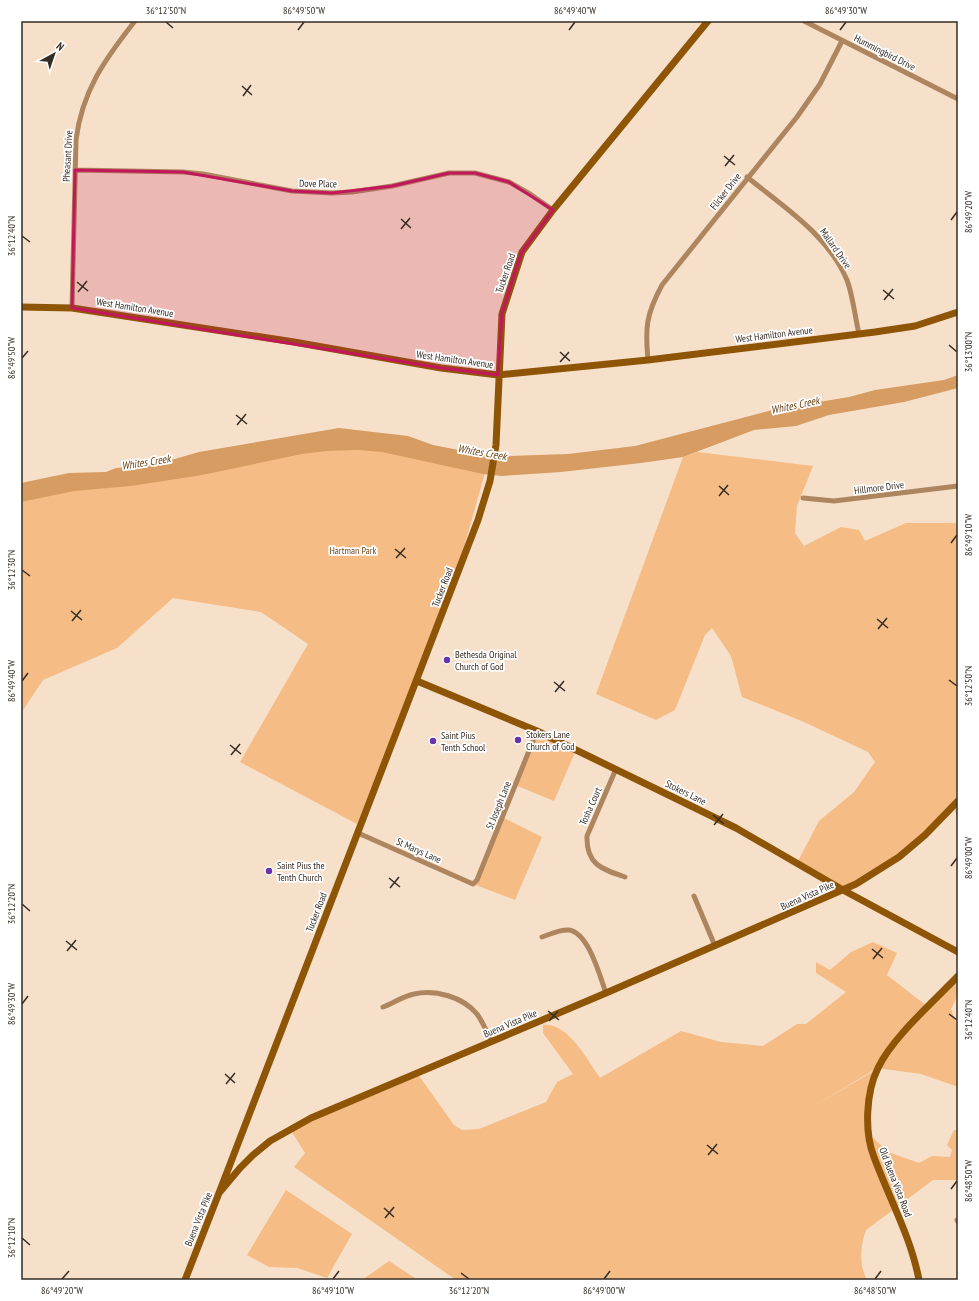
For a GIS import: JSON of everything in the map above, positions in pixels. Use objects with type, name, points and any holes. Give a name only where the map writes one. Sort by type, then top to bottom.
[{"type":"street","name":"Pheasant Drive","points":[[72,308],[76,140],[83,102],[96,74],[135,21]]},
{"type":"street","name":"Tucker Road","points":[[220,1193],[478,520],[490,481],[496,445],[498,375],[502,314],[522,252],[553,210],[708,21]]},
{"type":"street","name":"Hummingbird Drive","points":[[804,21],[958,99]]},
{"type":"street","name":"Flicker Drive","points":[[648,360],[646,330],[651,306],[662,285],[797,117],[820,84],[842,41]]},
{"type":"street","name":"Dove Place","points":[[75,170],[183,172],[203,174],[292,191],[332,193],[352,192],[392,186],[449,173],[475,173],[509,182],[553,210]]},
{"type":"street","name":"Mallard Drive","points":[[748,177],[808,226],[830,253],[847,280],[859,334]]},
{"type":"street","name":"West Hamilton Avenue","points":[[21,307],[72,308],[294,342],[440,368],[498,375],[648,360],[859,334],[915,326],[958,312]]},
{"type":"street","name":"Hillmore Drive","points":[[803,498],[834,501],[958,486]]},
{"type":"street","name":"Stokers Lane","points":[[417,681],[537,731],[736,828],[843,890],[958,952]]},
{"type":"street","name":"St Joseph Lane","points":[[473,884],[477,880],[537,731]]},
{"type":"street","name":"Tosha Court","points":[[616,769],[587,836],[586,847],[590,856],[597,865],[625,877]]},
{"type":"street","name":"Buena Vista Pike","points":[[185,1280],[220,1193],[240,1168],[254,1155],[290,1129],[312,1118],[843,890],[877,872],[899,857],[925,835],[958,801]]},
{"type":"street","name":"St Marys Lane","points":[[358,832],[473,884]]},
{"type":"street","points":[[694,896],[715,946]]},
{"type":"street","points":[[542,938],[560,931],[570,930],[580,935],[586,942],[606,993]]},
{"type":"street","name":"Old Buena Vista Road","points":[[919,1280],[916,1264],[898,1215],[873,1156],[868,1129],[869,1099],[877,1068],[892,1045],[958,976]]},
{"type":"street","points":[[383,1007],[412,994],[437,992],[467,1005],[476,1014],[492,1042]]},
{"type":"highlighted area","points":[[75,170],[183,172],[292,191],[332,193],[392,186],[449,173],[475,173],[509,182],[553,210],[522,252],[513,278],[502,314],[498,375],[441,368],[72,308]]},
{"type":"green space","name":"Hartman Park","points":[[372,448],[485,473],[462,554],[357,824],[240,762],[308,644],[261,612],[173,598],[117,648],[43,680],[21,713],[21,494],[239,456]]},
{"type":"green space","points":[[697,452],[813,466],[797,506],[795,533],[804,546],[841,527],[859,530],[865,541],[906,523],[958,523],[958,822],[954,807],[899,857],[843,890],[797,863],[819,821],[854,792],[875,762],[868,752],[804,722],[742,697],[731,656],[712,628],[705,635],[675,710],[656,720],[596,694],[683,457]]},
{"type":"green space","points":[[537,731],[576,750],[554,801],[515,785]]},
{"type":"green space","points":[[502,817],[542,837],[515,900],[473,884]]},
{"type":"green space","points":[[873,942],[897,953],[887,975],[928,1007],[958,976],[958,995],[951,1009],[958,1028],[958,1087],[921,1074],[877,1068],[811,1108],[877,1069],[869,1099],[868,1133],[888,1152],[919,1163],[932,1156],[950,1157],[952,1150],[947,1145],[954,1130],[958,1130],[958,1180],[933,1180],[866,1230],[862,1242],[861,1255],[864,1274],[867,1280],[456,1280],[294,1167],[305,1153],[290,1129],[417,1073],[454,1125],[462,1130],[479,1129],[546,1102],[557,1082],[573,1074],[543,1033],[543,1025],[552,1026],[569,1036],[600,1078],[681,1031],[721,1042],[763,1046],[797,1024],[806,1024],[846,992],[816,973],[816,962],[830,970],[851,952]]},
{"type":"green space","points":[[286,1190],[352,1234],[327,1278],[297,1268],[269,1267],[247,1255]]},
{"type":"green space","points":[[389,1261],[418,1280],[362,1280]]},
{"type":"shaded area","points":[[958,375],[958,388],[904,402],[829,415],[796,426],[754,430],[683,457],[641,463],[561,472],[502,476],[483,474],[382,452],[358,450],[326,451],[302,454],[202,475],[131,486],[74,491],[21,502],[21,483],[69,473],[106,472],[116,468],[154,465],[199,452],[339,428],[408,436],[433,445],[484,455],[505,456],[568,454],[635,446],[776,409],[849,397],[875,390],[944,380]]},
{"type":"place","name":"Bethesda Original Church of God","points":[[447,660]]},
{"type":"place","name":"Stokers Lane Church of God","points":[[518,740]]},
{"type":"place","name":"Saint Pius Tenth School","points":[[433,741]]},
{"type":"place","name":"Saint Pius the Tenth Church","points":[[269,871]]},
{"type":"water label","name":"Whites Creek","points":[[795,405]]},
{"type":"water label","name":"Whites Creek","points":[[482,452]]},
{"type":"water label","name":"Whites Creek","points":[[146,462]]}]
